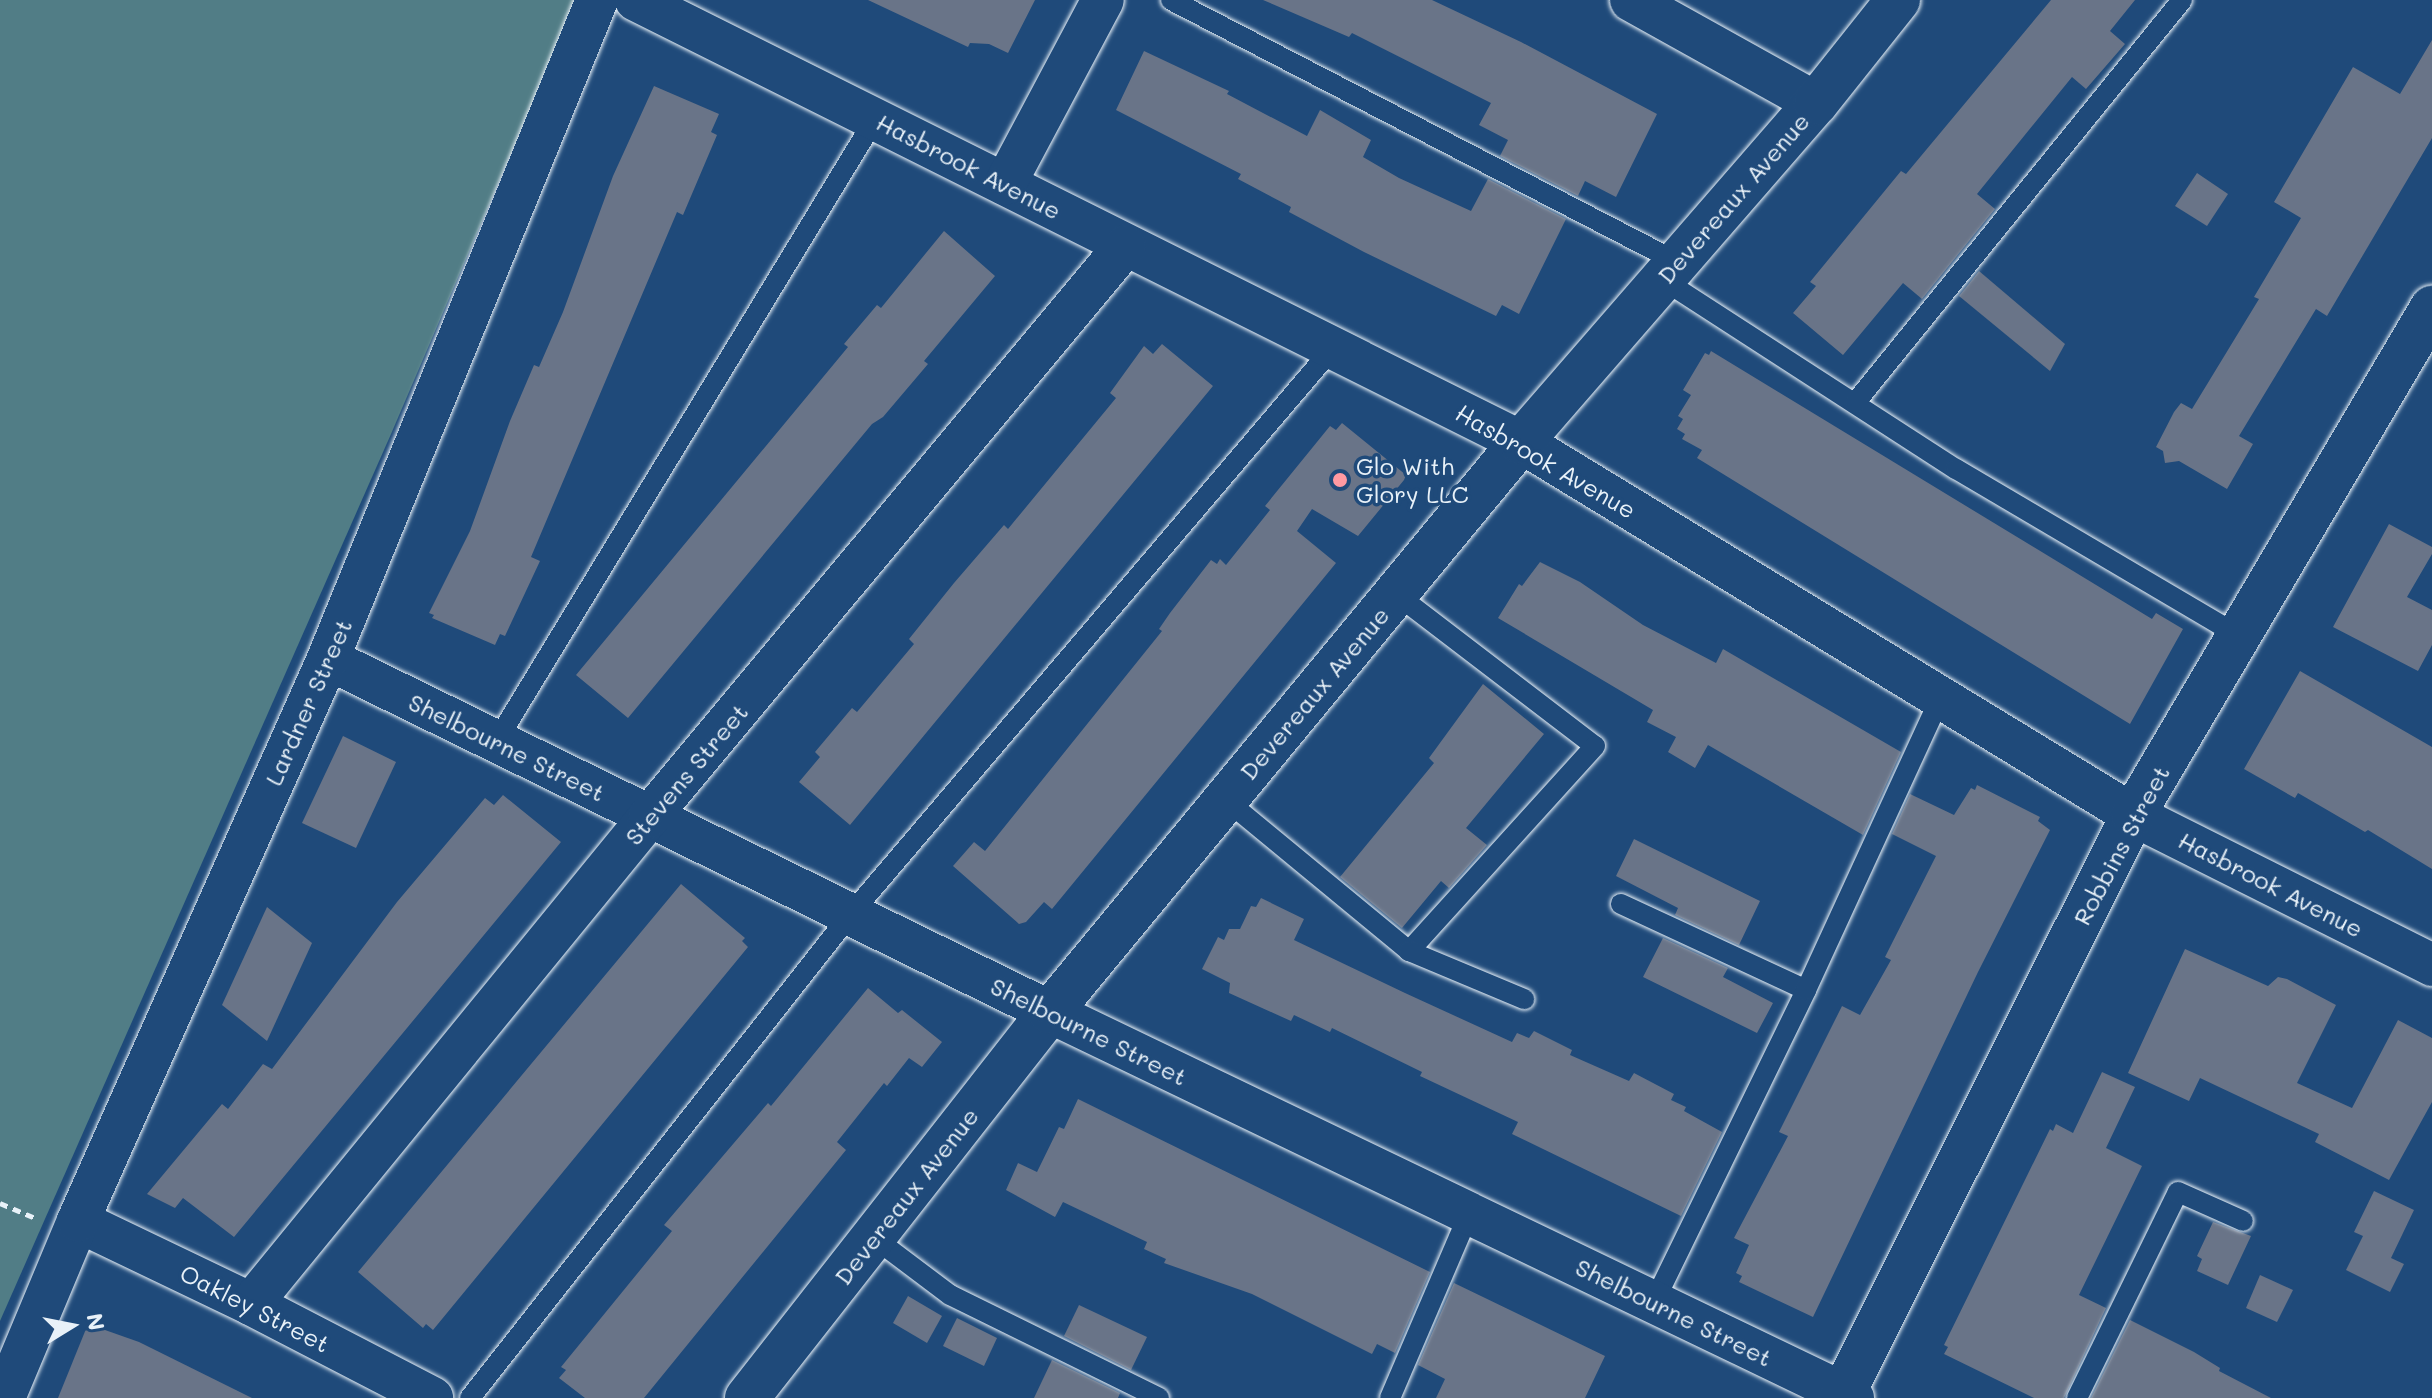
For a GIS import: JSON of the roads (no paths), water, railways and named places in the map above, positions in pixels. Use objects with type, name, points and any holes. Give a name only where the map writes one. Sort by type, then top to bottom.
[{"type":"street","name":"Lardner Street","points":[[4,1398],[60,1221],[328,659],[597,0]]},
{"type":"street","name":"Hasbrook Avenue","points":[[636,0],[1521,442],[2133,815],[2432,965]]},
{"type":"street","points":[[1005,184],[1103,0]]},
{"type":"street","points":[[1631,0],[1816,103]]},
{"type":"street","name":"Devereaux Avenue","points":[[747,1398],[1050,1012],[1521,442],[1816,103],[1898,0]]},
{"type":"street","name":"Stevens Street","points":[[251,1304],[649,817],[1125,246]]},
{"type":"street","name":"Robbins Street","points":[[1846,1396],[2133,815],[2432,308]]},
{"type":"street","name":"Shelbourne Street","points":[[328,659],[1846,1396]]},
{"type":"street","name":"Oakley Street","points":[[60,1221],[251,1304],[432,1398]]},
{"type":"lane","points":[[1171,0],[1670,271],[1855,403],[1956,469],[2239,636]]},
{"type":"lane","points":[[1855,403],[2182,0]]},
{"type":"lane","points":[[496,742],[875,119]]},
{"type":"lane","points":[[470,1398],[850,915],[1332,349]]},
{"type":"lane","points":[[1396,594],[1595,746],[1409,951]]},
{"type":"lane","points":[[1654,1302],[1806,990],[1940,698]]},
{"type":"lane","points":[[1226,800],[1409,951],[1524,999]]},
{"type":"lane","points":[[1621,904],[1806,990]]},
{"type":"lane","points":[[2077,1398],[2178,1192],[2243,1221]]},
{"type":"lane","points":[[1390,1398],[1469,1214]]},
{"type":"lane","points":[[873,1237],[950,1295],[1159,1398]]},
{"type":"place","name":"Glo With Glory LLC","points":[[1340,480]]}]
